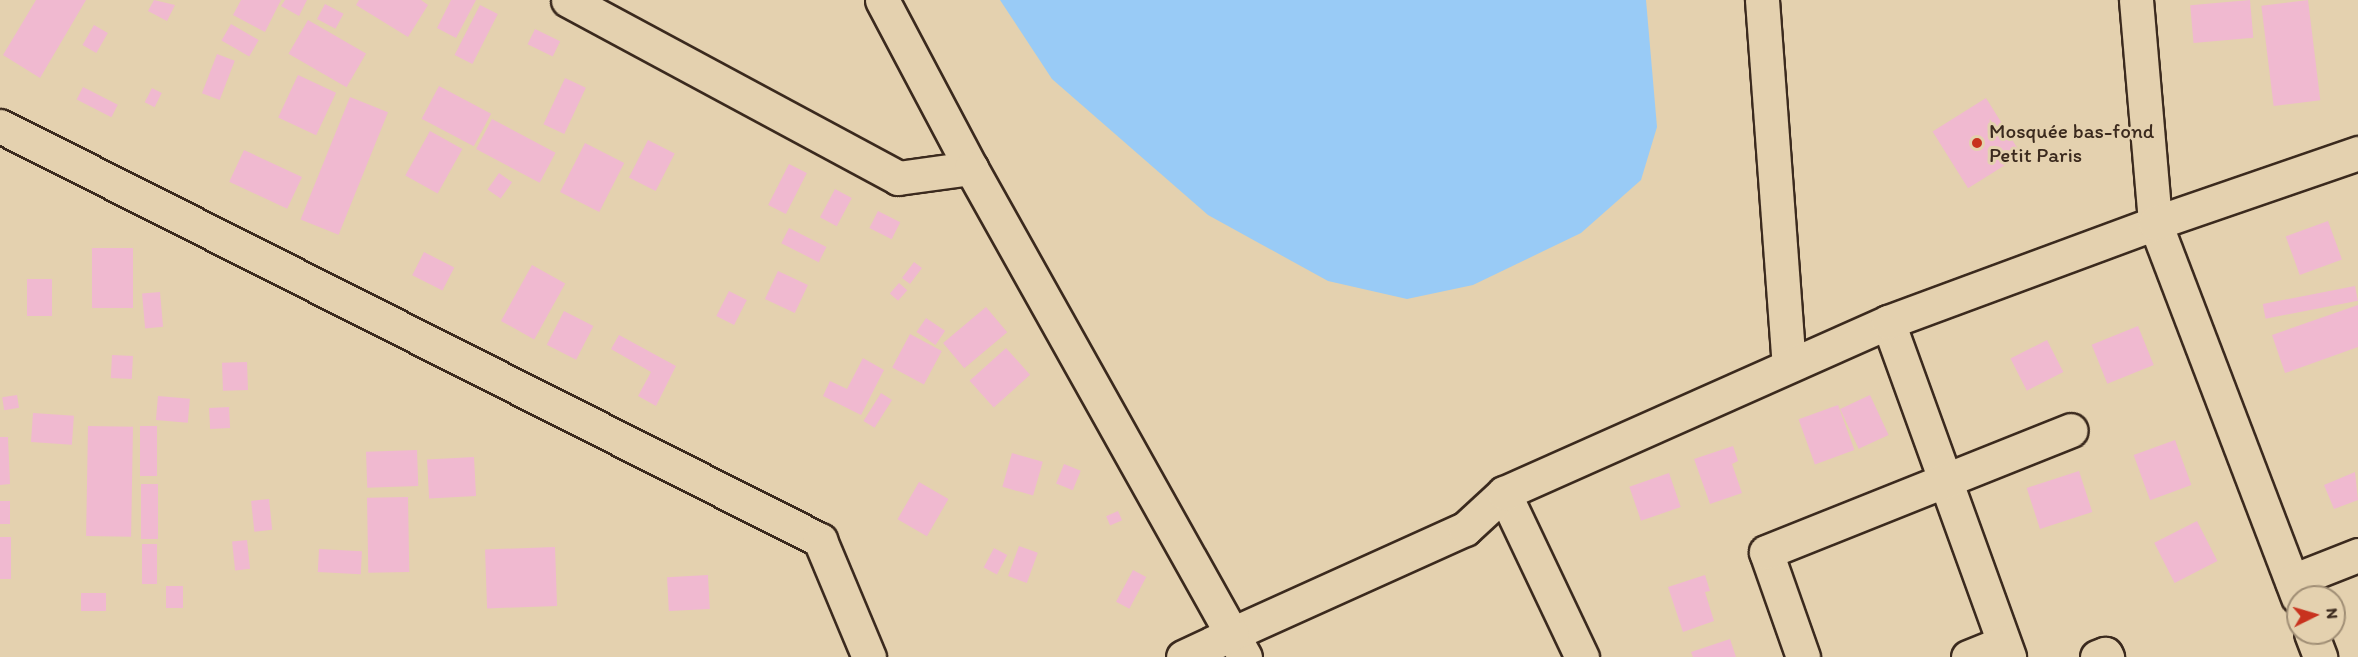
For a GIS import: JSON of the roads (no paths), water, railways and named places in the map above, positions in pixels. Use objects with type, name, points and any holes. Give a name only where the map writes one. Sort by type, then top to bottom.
[{"type":"street","points":[[568,0],[898,178],[971,168]]},
{"type":"street","points":[[882,0],[971,168],[1238,645]]},
{"type":"street","points":[[1762,0],[1789,364]]},
{"type":"street","points":[[2136,0],[2155,223],[2293,585]]},
{"type":"street","points":[[0,126],[820,540],[869,657]]},
{"type":"street","points":[[1183,657],[1238,645],[1465,529],[1504,493],[1789,364],[1888,322],[2155,223],[2358,153]]},
{"type":"street","points":[[1888,322],[2006,650],[1968,657]]},
{"type":"street","points":[[1803,657],[1766,552],[2072,430]]},
{"type":"street","points":[[1504,493],[1582,657]]},
{"type":"street","points":[[2302,585],[2358,555]]},
{"type":"street","points":[[2097,657],[2105,654],[2107,657]]},
{"type":"water","points":[[1000,0],[1646,0],[1657,127],[1641,180],[1581,233],[1473,285],[1407,299],[1328,281],[1208,215],[1052,79]]},
{"type":"place","name":"Mosquée bas-fond Petit Paris","points":[[1977,143]]}]
